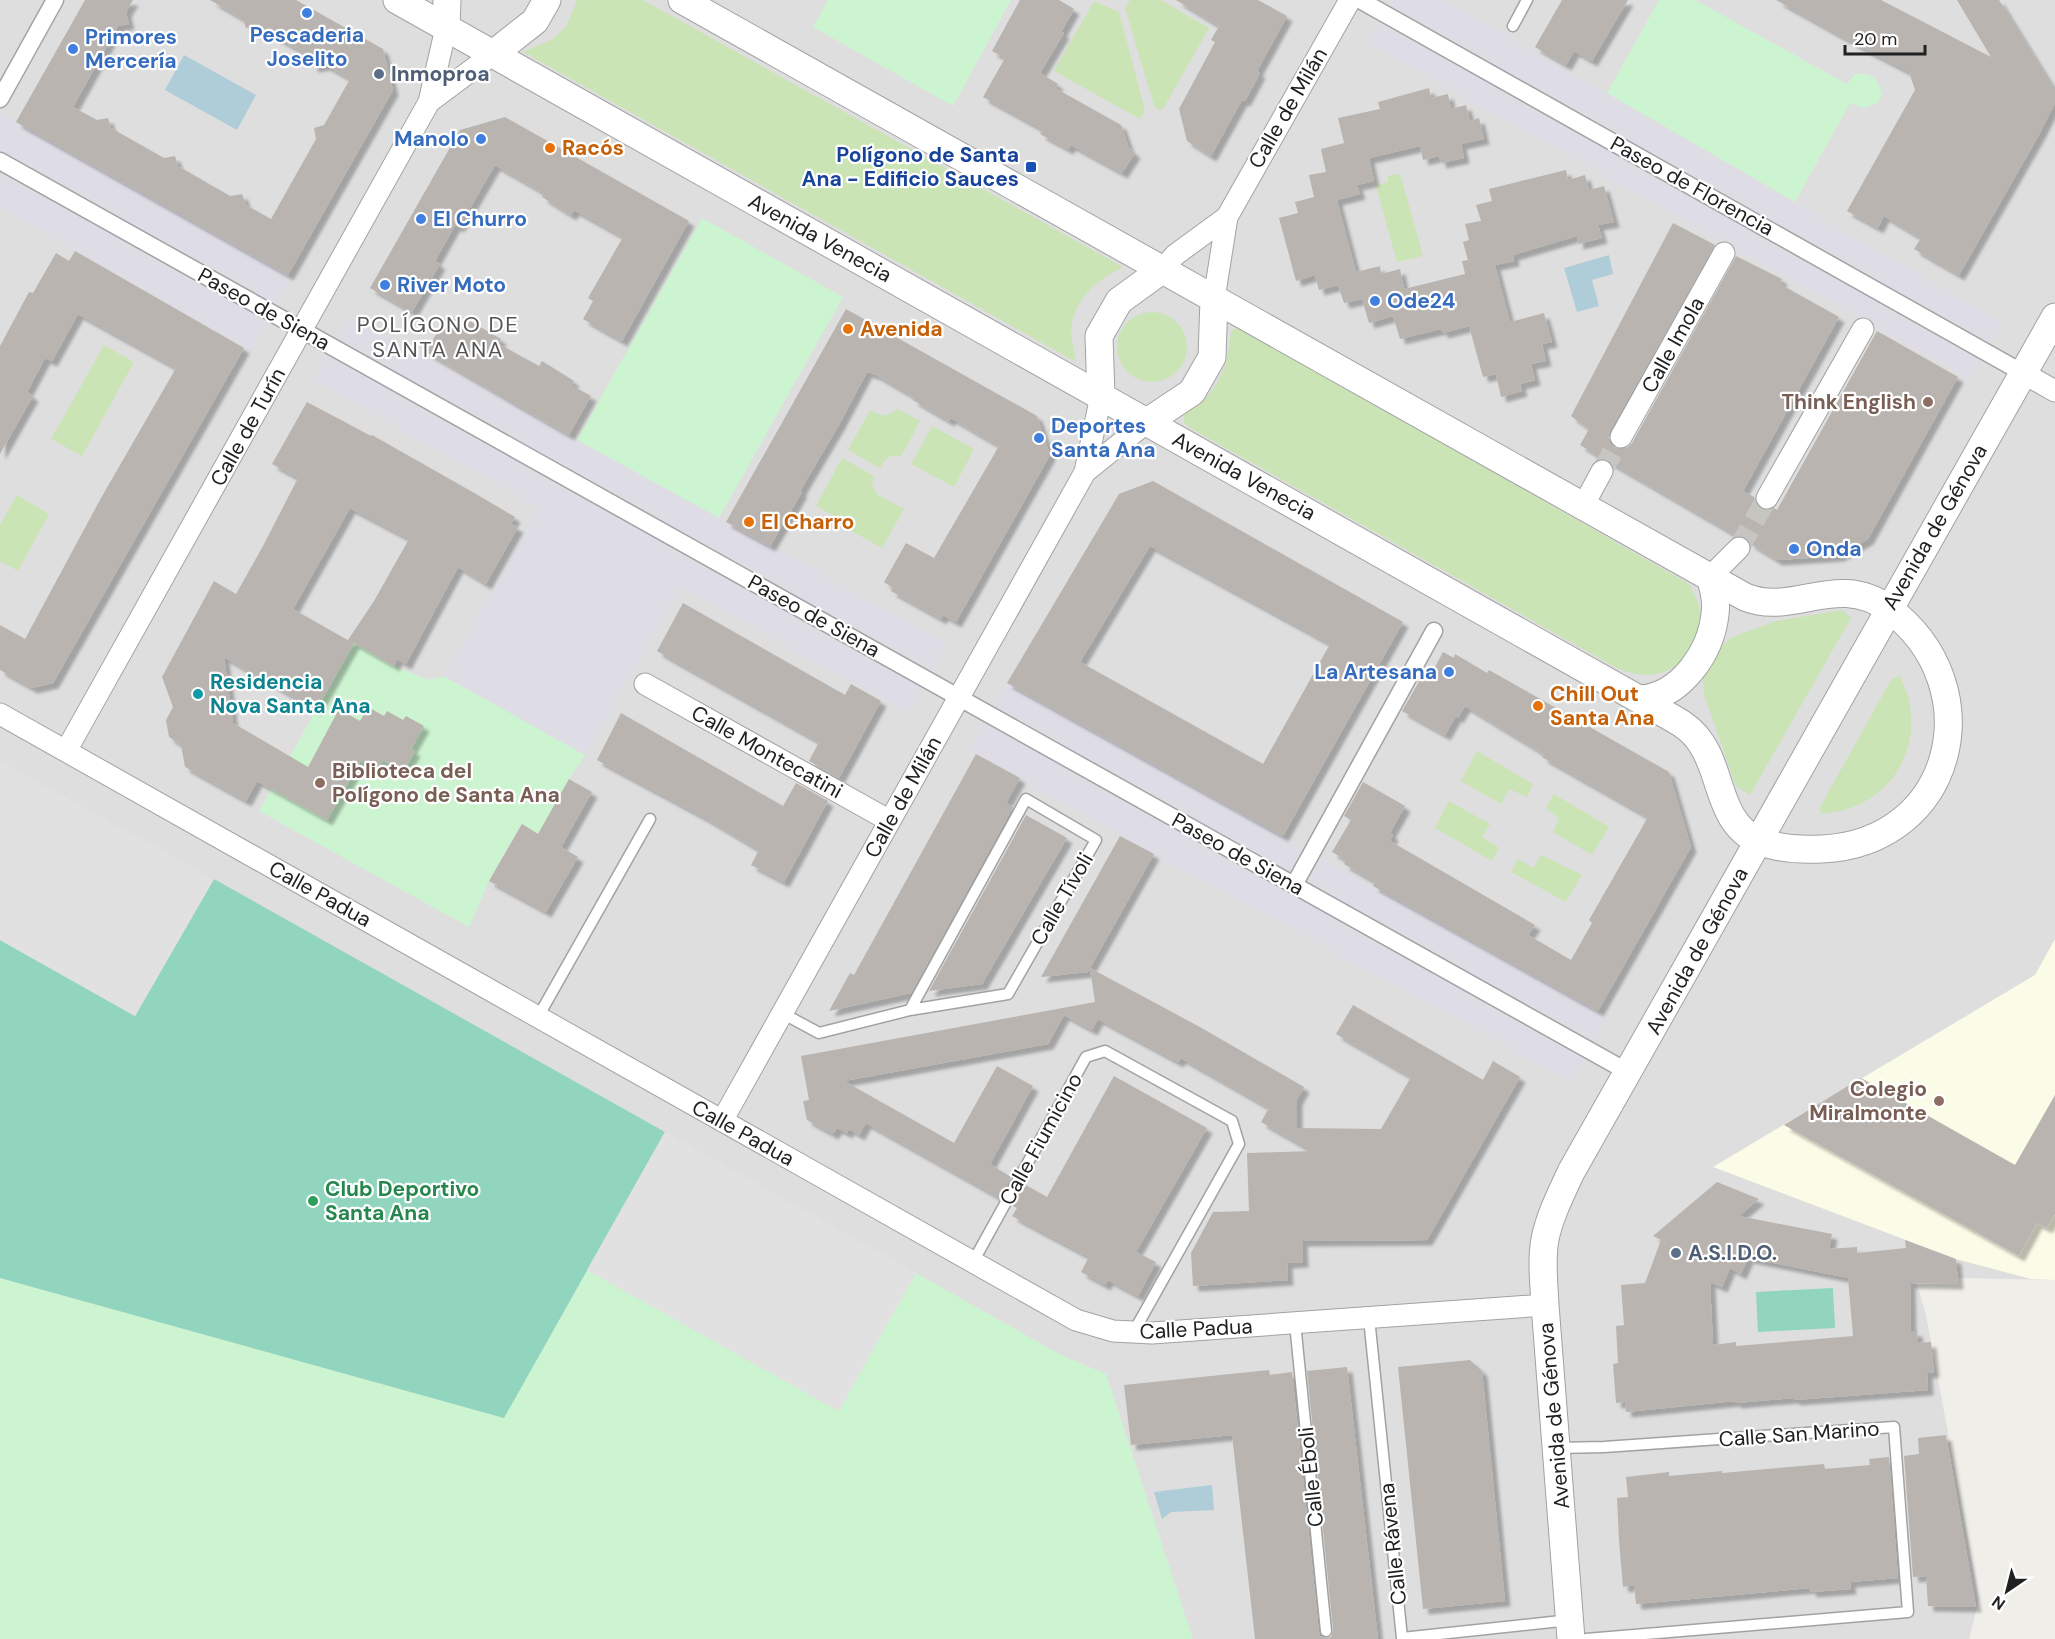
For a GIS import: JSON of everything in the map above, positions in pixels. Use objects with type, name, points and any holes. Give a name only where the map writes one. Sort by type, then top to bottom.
[{"type":"street","points":[[0,99],[55,0]]},
{"type":"street","name":"Avenida Venecia","points":[[397,0],[1684,725],[1697,737],[1706,753],[1732,818],[1744,832],[1759,841]]},
{"type":"street","points":[[446,28],[447,0]]},
{"type":"street","points":[[493,54],[535,21],[547,0]]},
{"type":"street","points":[[682,0],[1754,601],[1775,603],[1841,593],[1858,595],[1889,609],[1919,640],[1933,661],[1942,683],[1949,730],[1945,755],[1937,779],[1923,801],[1903,821],[1879,836],[1857,844],[1836,849],[1815,850],[1776,846],[1759,841]]},
{"type":"street","name":"Calle de Milán","points":[[1214,299],[1227,217],[1350,0]]},
{"type":"street","name":"Paseo de Florencia","points":[[1360,0],[2023,373]]},
{"type":"street","name":"Calle de Turín","points":[[66,751],[429,102],[446,28]]},
{"type":"street","name":"Calle de Turín","points":[[429,102],[493,54]]},
{"type":"street","name":"Paseo de Siena","points":[[0,161],[1628,1072]]},
{"type":"street","name":"Calle de Milán","points":[[1163,269],[1175,255],[1227,217]]},
{"type":"street","name":"Calle Imola","points":[[1621,437],[1724,253]]},
{"type":"street","points":[[1101,396],[1099,336],[1119,301],[1163,269]]},
{"type":"street","points":[[1147,422],[1192,392],[1212,357],[1214,299]]},
{"type":"street","name":"Avenida de Génova","points":[[1576,1633],[1545,1305],[1543,1263],[1545,1238],[1552,1213],[1572,1172],[1628,1072],[2055,317]]},
{"type":"street","points":[[1767,498],[1863,329]]},
{"type":"street","points":[[2023,373],[2055,391]]},
{"type":"street","name":"Calle de Milán","points":[[722,1121],[1085,472],[1101,396]]},
{"type":"street","name":"Calle de Milán","points":[[1085,472],[1147,422]]},
{"type":"street","points":[[1583,506],[1602,471]]},
{"type":"street","points":[[1710,577],[1739,548]]},
{"type":"street","points":[[1641,699],[1652,698],[1678,684],[1689,673],[1701,654],[1710,634],[1715,614],[1716,601],[1710,577]]},
{"type":"street","points":[[1294,885],[1434,630]]},
{"type":"street","name":"Calle Montecatini","points":[[645,684],[890,821]]},
{"type":"street","name":"Calle Padua","points":[[0,714],[1076,1320],[1113,1331],[1132,1333],[1545,1305]]},
{"type":"lane","points":[[1513,26],[1527,0]]},
{"type":"lane","name":"Calle Tívoli","points":[[782,1013],[819,1033],[910,1010],[1008,994],[1096,840],[1026,799],[910,1010]]},
{"type":"lane","points":[[538,1017],[650,819]]},
{"type":"lane","name":"Calle Fiumicino","points":[[973,1262],[1086,1057],[1106,1051],[1232,1121],[1239,1144],[1132,1333]]},
{"type":"lane","name":"Calle Rávena","points":[[1369,1318],[1402,1638],[1576,1633]]},
{"type":"lane","name":"Calle Éboli","points":[[1295,1323],[1326,1630]]},
{"type":"lane","name":"Calle San Marino","points":[[1557,1448],[1604,1447],[1894,1427],[1908,1612],[1576,1633]]},
{"type":"shaded area","points":[[0,0],[2055,0],[2055,1280],[1915,1277],[1926,1315],[1979,1599],[1969,1639],[0,1639]]},
{"type":"shaded area","points":[[1391,0],[1444,0],[2003,323],[1970,380],[1367,43]]},
{"type":"shaded area","points":[[0,113],[289,275],[291,279],[251,351],[0,208]]},
{"type":"shaded area","points":[[349,315],[947,643],[908,714],[680,587],[585,755],[444,676],[539,508],[313,380]]},
{"type":"shaded area","points":[[1007,683],[1608,1017],[1572,1082],[1154,854],[970,750]]},
{"type":"shaded area","points":[[0,761],[214,879],[135,1016],[0,940]]},
{"type":"shaded area","name":"Colegio Miralmonte","points":[[2055,939],[2055,1280],[2031,1279],[1956,1259],[1713,1167],[2035,975]]},
{"type":"shaded area","points":[[665,1132],[916,1273],[839,1411],[587,1270]]},
{"type":"green space","points":[[577,0],[643,0],[1123,267],[1098,283],[1079,305],[1072,324],[1072,343],[1076,362],[523,52],[551,40],[566,27]]},
{"type":"green space","points":[[828,0],[1011,0],[953,106],[813,27]]},
{"type":"green space","points":[[1130,0],[1161,0],[1209,28],[1162,111],[1154,106],[1125,8]]},
{"type":"green space","points":[[1659,0],[1695,0],[1847,84],[1855,74],[1866,74],[1876,80],[1882,94],[1878,103],[1865,108],[1850,103],[1795,202],[1607,93]]},
{"type":"green space","points":[[1094,1],[1119,12],[1145,110],[1140,119],[1054,71]]},
{"type":"green space","points":[[1400,174],[1423,256],[1397,262],[1376,186],[1388,182],[1388,176]]},
{"type":"green space","points":[[702,218],[843,297],[719,518],[577,440]]},
{"type":"green space","points":[[1152,312],[1171,318],[1181,328],[1187,347],[1181,366],[1171,376],[1152,382],[1133,376],[1123,366],[1117,347],[1123,328],[1133,318]]},
{"type":"green space","points":[[1232,329],[1253,335],[1689,584],[1698,603],[1701,626],[1698,637],[1687,656],[1670,669],[1648,675],[1617,668],[1190,428],[1184,422],[1184,413],[1200,404],[1213,389],[1226,362]]},
{"type":"green space","points":[[104,345],[134,362],[82,456],[51,439]]},
{"type":"green space","points":[[898,409],[920,421],[901,457],[888,457],[880,468],[848,450],[870,410],[884,415],[891,414]]},
{"type":"green space","points":[[932,426],[974,449],[954,487],[911,464]]},
{"type":"green space","points":[[842,458],[874,476],[872,486],[878,495],[904,509],[882,548],[832,520],[834,516],[816,506]]},
{"type":"green space","points":[[17,495],[49,514],[18,571],[0,561],[0,525]]},
{"type":"green space","points":[[1842,610],[1851,618],[1750,795],[1736,786],[1704,695],[1702,673],[1712,655],[1732,637],[1776,621]]},
{"type":"green space","points":[[354,643],[394,666],[429,680],[444,676],[585,755],[538,834],[521,824],[489,881],[469,927],[259,811]]},
{"type":"green space","points":[[1899,675],[1907,692],[1911,711],[1908,747],[1901,764],[1891,780],[1878,793],[1862,803],[1847,809],[1821,814],[1820,807],[1891,680]]},
{"type":"green space","points":[[1477,751],[1533,784],[1527,797],[1509,789],[1501,804],[1461,781]]},
{"type":"green space","points":[[1554,794],[1609,827],[1592,855],[1553,832],[1559,818],[1546,808]]},
{"type":"green space","points":[[1449,801],[1490,824],[1482,837],[1499,848],[1492,861],[1435,828]]},
{"type":"green space","points":[[1541,855],[1582,875],[1566,902],[1511,872],[1518,859],[1533,868]]},
{"type":"green space","name":"Club Deportivo Santa Ana","points":[[214,879],[665,1132],[504,1418],[0,1278],[0,940],[135,1016]]},
{"type":"green space","points":[[587,1270],[838,1411],[916,1273],[1061,1355],[1106,1374],[1193,1639],[0,1639],[0,1278],[504,1418]]},
{"type":"green space","points":[[1833,1288],[1835,1328],[1758,1332],[1756,1292]]},
{"type":"water","points":[[184,55],[256,95],[237,130],[165,90]]},
{"type":"water","points":[[1609,255],[1613,274],[1592,280],[1599,306],[1577,312],[1564,268]]},
{"type":"water","points":[[1212,1485],[1214,1510],[1171,1512],[1162,1519],[1154,1492]]},
{"type":"building","points":[[85,0],[133,0],[126,12],[129,24],[118,26],[73,107],[97,120],[108,118],[111,128],[164,158],[175,156],[178,166],[230,196],[242,194],[246,205],[271,219],[316,139],[314,128],[324,125],[350,79],[325,65],[313,67],[311,57],[256,26],[246,28],[243,19],[210,0],[296,0],[383,49],[393,90],[288,275],[16,122]]},
{"type":"building","points":[[1020,0],[1059,0],[1074,9],[1061,32],[1064,33],[1040,73],[1058,84],[1055,88],[1121,125],[1129,148],[1135,153],[1122,173],[1071,145],[1068,149],[1040,134],[1043,130],[983,97],[1005,58],[992,51]]},
{"type":"building","points":[[1176,0],[1258,0],[1287,16],[1257,71],[1260,73],[1245,101],[1242,100],[1211,156],[1187,141],[1179,109],[1215,42],[1211,40],[1219,26]]},
{"type":"building","points":[[1562,0],[1628,0],[1592,61],[1574,51],[1566,65],[1535,47]]},
{"type":"building","points":[[1776,0],[1881,0],[1991,57],[1957,0],[1999,0],[2055,91],[2055,103],[1959,275],[1914,249],[1921,238],[1884,216],[1878,228],[1847,211],[1915,90],[1909,72]]},
{"type":"building","points":[[1429,88],[1431,98],[1448,94],[1451,109],[1466,105],[1470,121],[1479,118],[1484,139],[1461,144],[1464,158],[1441,163],[1439,156],[1423,160],[1420,146],[1369,158],[1374,181],[1357,185],[1360,194],[1337,200],[1356,272],[1380,266],[1381,274],[1400,269],[1404,289],[1465,274],[1462,261],[1468,260],[1463,242],[1469,240],[1465,224],[1481,221],[1476,205],[1492,201],[1489,189],[1566,170],[1568,180],[1585,175],[1589,190],[1604,186],[1614,222],[1598,225],[1602,238],[1578,244],[1577,236],[1513,255],[1514,261],[1495,265],[1510,322],[1544,313],[1552,342],[1542,344],[1546,361],[1531,364],[1535,380],[1520,384],[1522,391],[1501,397],[1496,374],[1483,377],[1469,326],[1443,333],[1441,329],[1400,339],[1393,316],[1369,323],[1362,299],[1344,303],[1338,285],[1319,290],[1315,275],[1296,281],[1279,218],[1298,213],[1295,202],[1314,197],[1309,175],[1326,172],[1321,149],[1344,143],[1338,118],[1380,109],[1378,102]]},
{"type":"building","points":[[505,117],[689,221],[622,341],[583,319],[593,301],[588,298],[623,237],[574,210],[571,215],[542,197],[544,193],[495,165],[459,227],[455,225],[435,261],[440,264],[412,312],[370,288],[460,130]]},
{"type":"building","points":[[1673,223],[1715,245],[1610,431],[1608,437],[1615,448],[1627,448],[1632,443],[1736,256],[1782,279],[1780,284],[1839,317],[1743,491],[1754,497],[1756,505],[1761,509],[1768,511],[1774,508],[1777,510],[1877,331],[1958,377],[1868,539],[1839,556],[1777,560],[1751,544],[1748,539],[1737,536],[1580,445],[1589,429],[1571,416]]},
{"type":"building","points":[[75,251],[244,348],[53,683],[32,688],[0,670],[0,625],[25,639],[101,498],[176,368],[78,314],[52,361],[45,358],[27,392],[33,396],[0,454],[0,346],[29,292],[33,293],[56,253],[69,261]]},
{"type":"building","points":[[846,309],[1037,416],[1050,455],[956,622],[943,615],[941,619],[891,591],[893,588],[884,582],[906,543],[934,558],[999,446],[951,418],[949,421],[876,375],[867,372],[770,546],[726,522]]},
{"type":"building","points":[[447,315],[467,326],[470,321],[501,339],[499,344],[539,366],[542,361],[574,381],[571,385],[591,396],[569,435],[426,352]]},
{"type":"building","points":[[307,402],[372,435],[515,517],[511,524],[518,527],[486,584],[458,567],[406,664],[397,659],[394,666],[354,643],[316,710],[224,657],[233,723],[308,767],[339,709],[360,721],[368,707],[384,716],[387,711],[403,720],[406,716],[424,726],[411,749],[415,751],[403,772],[383,760],[377,770],[361,760],[327,820],[257,781],[246,801],[185,767],[181,745],[169,737],[166,720],[173,707],[162,677],[214,581],[236,594],[298,478],[272,464]],"holes":[[[350,508],[409,539],[374,601],[348,640],[351,642],[293,609]]]},
{"type":"building","points":[[1153,481],[1403,622],[1283,836],[1007,683],[1119,494]],"holes":[[[1150,546],[1330,644],[1263,764],[1080,662]]]},
{"type":"building","points":[[683,603],[845,695],[851,684],[881,701],[839,778],[809,761],[819,742],[657,651]]},
{"type":"building","points":[[1443,652],[1454,658],[1455,654],[1487,673],[1489,670],[1669,772],[1691,847],[1598,1011],[1373,886],[1375,882],[1344,864],[1346,860],[1332,852],[1351,820],[1344,816],[1363,782],[1405,806],[1390,833],[1393,835],[1390,841],[1535,925],[1528,935],[1571,960],[1592,923],[1589,920],[1648,817],[1542,757],[1544,754],[1465,706],[1445,735],[1402,711],[1421,678],[1427,682]]},
{"type":"building","points":[[621,713],[783,806],[796,783],[828,801],[784,882],[751,865],[759,850],[597,760]]},
{"type":"building","points":[[976,754],[1020,778],[1006,803],[1013,807],[911,993],[829,1011],[850,973],[854,975]]},
{"type":"building","points":[[569,779],[592,792],[561,847],[578,857],[546,912],[489,881],[522,824],[538,834]]},
{"type":"building","points":[[1026,815],[1067,838],[982,984],[929,991]]},
{"type":"building","points":[[1120,836],[1154,854],[1090,968],[1304,1087],[1297,1100],[1297,1128],[1381,1129],[1411,1077],[1336,1034],[1353,1005],[1483,1080],[1493,1061],[1520,1077],[1427,1240],[1302,1241],[1303,1262],[1287,1263],[1288,1280],[1193,1286],[1191,1253],[1213,1212],[1249,1211],[1247,1153],[1312,1151],[1261,1122],[1269,1108],[1181,1058],[1178,1062],[1098,1019],[1092,1030],[1064,1015],[1048,1044],[844,1081],[954,1143],[997,1066],[1033,1086],[990,1164],[1011,1177],[1000,1198],[866,1123],[859,1135],[849,1129],[847,1133],[837,1128],[833,1134],[807,1120],[803,1101],[809,1100],[801,1056],[1095,1002],[1090,969],[1088,972],[1041,977]]},
{"type":"building","points":[[1114,1076],[1207,1128],[1136,1252],[1156,1262],[1138,1296],[1108,1280],[1105,1285],[1081,1272],[1089,1257],[1012,1216],[1017,1208],[1013,1206],[1024,1184],[1047,1197]]},
{"type":"building","points":[[1861,1078],[2015,1165],[2055,1095],[2055,1214],[2047,1228],[2037,1223],[2019,1256],[1784,1125]]},
{"type":"building","points":[[1717,1182],[1759,1199],[1739,1216],[1832,1234],[1829,1249],[1857,1247],[1857,1253],[1906,1248],[1905,1240],[1956,1259],[1958,1284],[1910,1283],[1911,1331],[1917,1331],[1918,1343],[1931,1342],[1934,1372],[1927,1373],[1928,1390],[1794,1400],[1794,1398],[1736,1403],[1735,1401],[1626,1412],[1625,1402],[1616,1403],[1613,1364],[1618,1363],[1616,1326],[1624,1325],[1621,1285],[1645,1283],[1661,1240],[1653,1236]],"holes":[[[1748,1258],[1848,1278],[1853,1336],[1736,1346],[1736,1342],[1713,1345],[1710,1282],[1722,1287],[1730,1268],[1741,1274]]]},
{"type":"building","points":[[1470,1360],[1482,1371],[1505,1601],[1423,1609],[1398,1367]]},
{"type":"building","points":[[1347,1367],[1378,1639],[1255,1639],[1232,1435],[1131,1445],[1124,1385],[1269,1370],[1270,1375],[1292,1372],[1319,1632],[1320,1636],[1326,1638],[1331,1637],[1333,1630],[1307,1371]]},
{"type":"building","points":[[1946,1435],[1976,1607],[1928,1606],[1926,1576],[1913,1577],[1904,1456],[1919,1454],[1918,1438]]},
{"type":"building","points":[[1889,1457],[1898,1578],[1850,1582],[1851,1589],[1811,1592],[1810,1588],[1636,1604],[1634,1585],[1623,1587],[1617,1498],[1628,1497],[1626,1477],[1669,1472],[1669,1476],[1722,1471],[1722,1473],[1824,1464],[1825,1469],[1870,1465],[1869,1459]]},
{"type":"tunnel","points":[[1602,471],[1621,437]]},
{"type":"tunnel","points":[[1739,548],[1767,498]]},
{"type":"place","name":"Pescaderia Joselito","points":[[307,13]]},
{"type":"place","name":"Primores Mercería","points":[[73,49]]},
{"type":"place","name":"Inmoproa","points":[[379,74]]},
{"type":"place","name":"Manolo","points":[[481,139]]},
{"type":"place","name":"Racós","points":[[550,148]]},
{"type":"place","name":"Polígono de Santa Ana - Edificio Sauces","points":[[1031,167]]},
{"type":"place","name":"El Churro","points":[[421,219]]},
{"type":"place","name":"River Moto","points":[[385,285]]},
{"type":"place","name":"Ode24","points":[[1375,301]]},
{"type":"place","name":"Avenida","points":[[848,329]]},
{"type":"place","name":"Think English","points":[[1928,402]]},
{"type":"place","name":"Deportes Santa Ana","points":[[1039,438]]},
{"type":"place","name":"El Charro","points":[[749,522]]},
{"type":"place","name":"Onda","points":[[1794,549]]},
{"type":"place","name":"La Artesana","points":[[1449,672]]},
{"type":"place","name":"Residencia Nova Santa Ana","points":[[198,694]]},
{"type":"place","name":"Chill Out Santa Ana","points":[[1538,706]]},
{"type":"place","name":"Biblioteca del Polígono de Santa Ana","points":[[320,783]]},
{"type":"place","name":"Colegio Miralmonte","points":[[1939,1101]]},
{"type":"place","name":"Club Deportivo Santa Ana","points":[[313,1201]]},
{"type":"place","name":"A.S.I.D.O.","points":[[1676,1253]]},
{"type":"district","name":"POLÍGONO DE SANTA ANA","points":[[438,336]]}]
